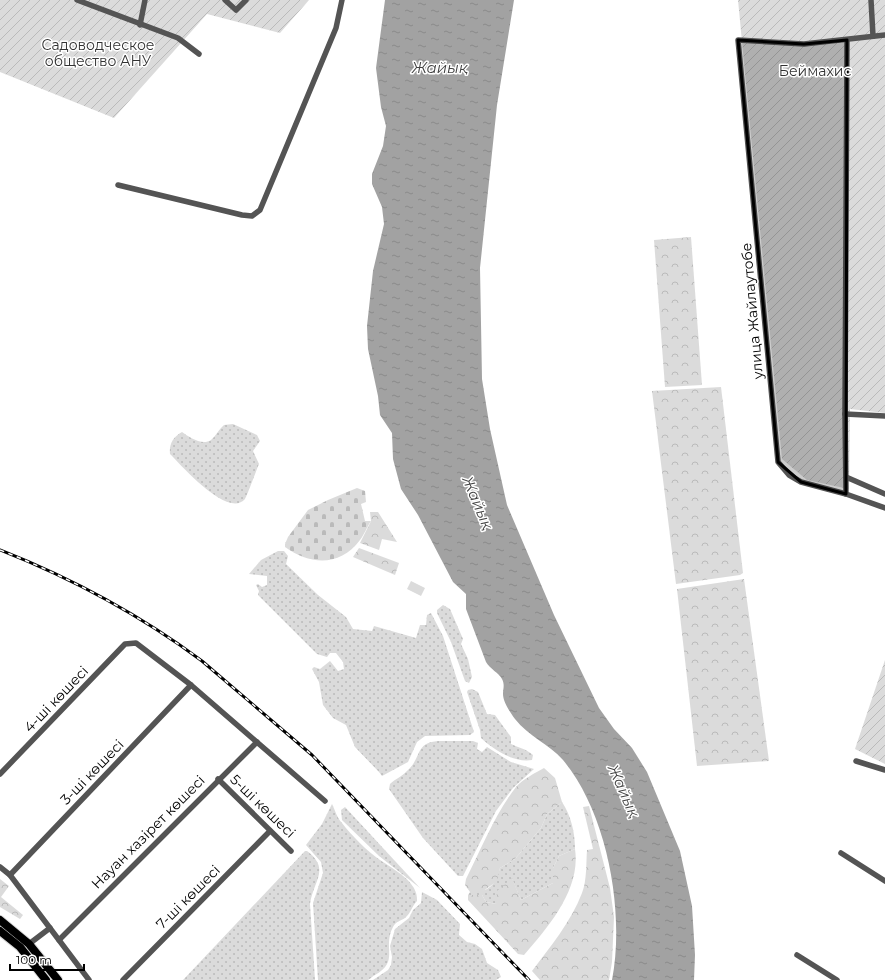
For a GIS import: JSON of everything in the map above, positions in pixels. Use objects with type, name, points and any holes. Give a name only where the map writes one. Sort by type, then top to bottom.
[{"type":"highway","points":[[0,920],[29,944],[58,980]]},
{"type":"highway","points":[[0,932],[20,947],[46,980]]},
{"type":"street","points":[[77,0],[140,25],[153,28],[178,38],[200,54]]},
{"type":"street","points":[[140,25],[145,0]]},
{"type":"street","points":[[225,0],[236,10],[246,0]]},
{"type":"street","points":[[118,184],[242,215],[252,216],[260,210],[336,28],[342,0]]},
{"type":"street","points":[[871,0],[873,36]]},
{"type":"street","points":[[846,494],[847,40],[885,35]]},
{"type":"street","name":"улица Жайлаутобе","points":[[847,40],[804,44],[738,40],[778,462],[789,475],[801,482],[846,494],[885,508]]},
{"type":"street","points":[[845,414],[885,416]]},
{"type":"street","points":[[846,477],[885,494]]},
{"type":"street","name":"4-шi көшесі","points":[[0,774],[125,644],[136,643],[192,685]]},
{"type":"street","points":[[192,685],[256,742],[325,800]]},
{"type":"street","name":"3-шi көшесі","points":[[10,875],[192,685]]},
{"type":"street","name":"Науан хазірет көшесі","points":[[58,940],[256,742]]},
{"type":"street","points":[[856,761],[885,770]]},
{"type":"street","name":"5-шi көшесі","points":[[218,779],[291,851]]},
{"type":"street","name":"7-шi көшесі","points":[[123,980],[270,831]]},
{"type":"street","points":[[841,853],[885,881]]},
{"type":"street","points":[[0,867],[10,875],[89,980]]},
{"type":"street","points":[[29,944],[50,928]]},
{"type":"street","points":[[797,955],[837,980]]},
{"type":"highlighted area","points":[[738,40],[804,44],[847,40],[846,494],[801,482],[778,462]]},
{"type":"green space","name":"Садоводческое общество АНУ","points":[[0,0],[309,0],[280,33],[207,14],[114,118],[0,72]]},
{"type":"green space","name":"Беймахис","points":[[738,0],[885,0],[885,413],[850,409],[849,489],[807,480],[782,459]]},
{"type":"green space","points":[[691,237],[702,385],[665,387],[654,240]]},
{"type":"green space","points":[[721,387],[743,573],[740,575],[676,584],[652,391]]},
{"type":"green space","points":[[233,424],[257,435],[260,441],[253,451],[259,464],[245,499],[237,503],[228,502],[205,488],[170,454],[172,441],[182,432],[196,440],[207,442],[213,438],[224,425]]},
{"type":"green space","points":[[357,488],[365,491],[366,502],[361,504],[365,521],[371,521],[361,538],[352,549],[334,559],[314,560],[295,553],[285,547],[288,537],[308,510]]},
{"type":"green space","points":[[370,512],[378,512],[397,542],[382,539],[379,550],[360,543],[371,521]]},
{"type":"green space","points":[[359,548],[399,563],[395,575],[353,557]]},
{"type":"green space","points":[[278,551],[284,551],[288,556],[286,564],[318,595],[346,617],[353,629],[372,631],[374,626],[416,638],[420,625],[426,625],[427,615],[431,613],[443,636],[474,732],[470,735],[425,736],[417,742],[408,762],[382,776],[355,747],[346,725],[333,718],[323,705],[319,682],[312,669],[314,667],[320,669],[330,661],[338,671],[344,669],[343,662],[336,653],[330,653],[327,657],[317,654],[258,595],[259,591],[256,585],[258,584],[262,587],[267,585],[267,576],[249,574],[261,560]]},
{"type":"green space","points":[[744,579],[769,761],[697,766],[677,589]]},
{"type":"green space","points":[[411,581],[425,588],[421,596],[407,589]]},
{"type":"green space","points":[[443,605],[450,609],[463,639],[461,644],[468,659],[472,677],[469,683],[465,681],[451,642],[437,613],[437,610]]},
{"type":"green space","points":[[885,660],[885,764],[855,749]]},
{"type":"green space","points":[[472,689],[478,692],[487,714],[495,715],[511,737],[511,744],[525,749],[533,755],[532,760],[518,760],[511,758],[492,747],[481,738],[480,730],[467,692],[468,690]]},
{"type":"green space","points":[[473,741],[478,743],[477,749],[482,752],[487,747],[511,762],[534,769],[513,788],[496,811],[463,876],[458,876],[423,838],[389,789],[390,784],[404,774],[412,765],[422,748],[431,742]]},
{"type":"green space","points":[[544,768],[555,778],[562,802],[547,814],[541,828],[515,859],[500,868],[497,881],[482,892],[470,892],[465,885],[466,879],[508,797],[519,784],[529,776]]},
{"type":"green space","points":[[562,802],[572,824],[575,849],[559,856],[553,868],[553,883],[521,900],[512,879],[496,904],[486,902],[482,895],[468,895],[470,892],[482,891],[490,887],[496,879],[500,868],[515,859],[541,828],[547,814]]},
{"type":"green space","points":[[332,804],[339,819],[355,838],[375,857],[410,882],[417,894],[417,901],[409,914],[396,923],[393,927],[389,941],[389,959],[387,965],[368,980],[318,980],[313,903],[323,873],[321,862],[306,845],[322,824]]},
{"type":"green space","points":[[589,806],[610,888],[614,917],[612,962],[609,980],[540,980],[532,971],[566,924],[584,888],[587,850],[593,849],[583,807]]},
{"type":"green space","points":[[345,807],[420,888],[379,856],[342,820],[341,810]]},
{"type":"green space","points":[[575,849],[576,864],[573,878],[561,906],[553,919],[524,955],[518,954],[468,900],[468,895],[482,895],[486,902],[496,904],[497,891],[512,878],[521,900],[553,883],[553,868],[559,856]]},
{"type":"green space","points":[[305,851],[307,851],[314,858],[318,864],[319,870],[319,876],[310,904],[315,980],[183,980]]},
{"type":"green space","points":[[0,879],[9,886],[1,897],[23,915],[20,919],[0,907]]},
{"type":"green space","points":[[422,892],[437,900],[460,924],[459,935],[467,942],[475,944],[482,949],[487,963],[498,970],[501,977],[496,980],[373,980],[388,970],[391,965],[392,957],[390,946],[395,929],[409,918],[413,910],[421,903]]},
{"type":"water","name":"Жайық","points":[[385,0],[514,0],[497,105],[480,268],[482,379],[490,429],[507,505],[554,615],[599,708],[614,729],[632,748],[647,772],[680,851],[692,906],[695,955],[694,980],[612,980],[616,925],[614,895],[602,836],[591,808],[579,782],[563,760],[520,725],[505,704],[503,697],[503,681],[486,662],[466,609],[466,594],[453,582],[418,515],[401,489],[393,459],[392,433],[380,415],[378,396],[368,349],[367,326],[373,271],[384,224],[382,207],[372,184],[372,174],[383,146],[386,126],[381,107],[376,68]]},
{"type":"railway","points":[[0,550],[79,585],[130,613],[202,661],[312,755],[529,980]]}]
